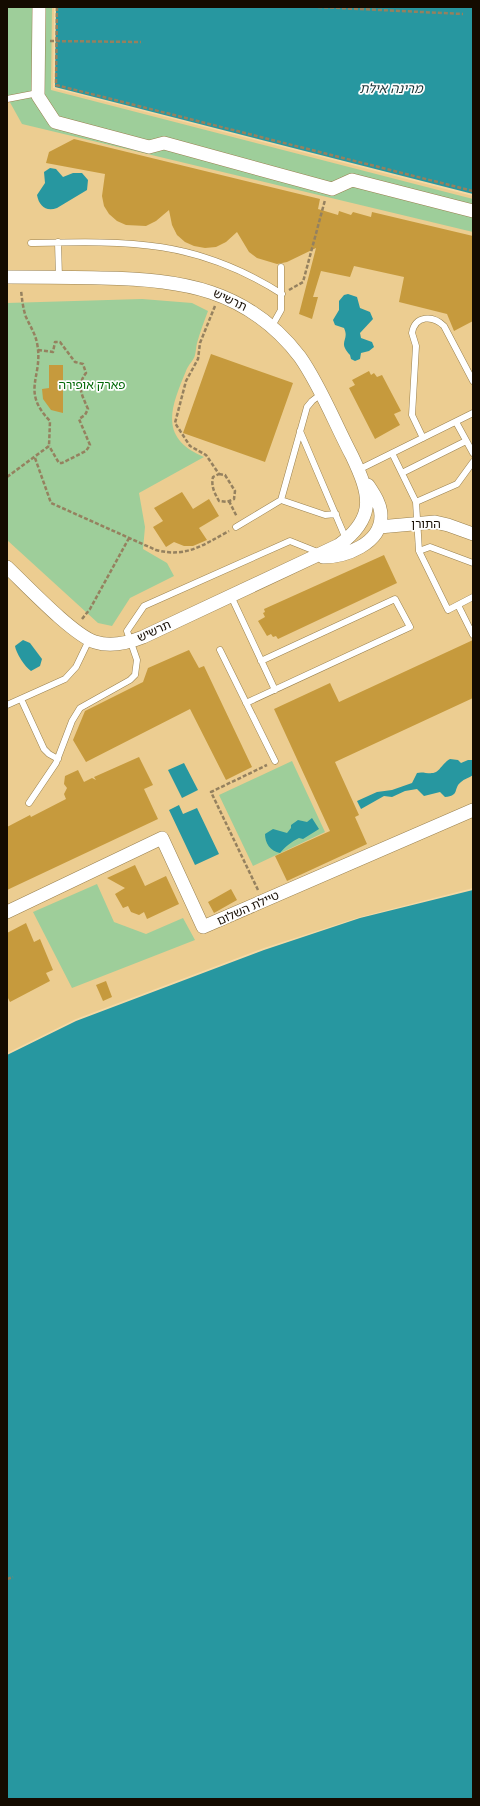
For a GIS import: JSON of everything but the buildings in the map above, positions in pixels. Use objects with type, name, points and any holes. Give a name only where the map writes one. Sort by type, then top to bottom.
[{"type":"street","points":[[39,7],[38,96],[55,122],[149,148],[164,143],[332,189],[352,180],[473,211]]},
{"type":"street","name":"תרשיש","points":[[7,276],[155,280],[195,286],[220,295],[252,311],[272,326],[301,359],[321,394],[360,473],[379,506],[381,517],[379,527],[373,536],[355,550],[329,557],[318,555]]},
{"type":"street","name":"תרשיש","points":[[7,568],[74,630],[89,640],[109,644],[130,641],[318,555],[346,539],[359,526],[367,509],[368,499],[360,473]]},
{"type":"street","name":"התורן","points":[[379,527],[417,523],[442,523],[473,534]]},
{"type":"street","name":"טיילת השלום","points":[[7,912],[162,838],[203,927],[473,810]]},
{"type":"lane","points":[[7,99],[38,93]]},
{"type":"lane","points":[[31,242],[126,242],[171,248],[231,266],[254,277],[282,294]]},
{"type":"lane","points":[[58,242],[59,277]]},
{"type":"lane","points":[[272,326],[281,310],[281,268]]},
{"type":"lane","points":[[423,438],[412,415],[416,346],[412,333],[415,324],[424,318],[429,318],[435,319],[444,326],[473,381]]},
{"type":"lane","points":[[238,525],[281,500],[307,407],[321,394]]},
{"type":"lane","points":[[360,473],[392,453],[473,413]]},
{"type":"lane","points":[[456,422],[473,453]]},
{"type":"lane","points":[[300,431],[346,539]]},
{"type":"lane","points":[[402,474],[466,441]]},
{"type":"lane","points":[[392,453],[416,502],[419,551],[448,610],[473,597]]},
{"type":"lane","points":[[416,502],[457,484],[473,462]]},
{"type":"lane","points":[[281,500],[325,515],[336,514]]},
{"type":"lane","points":[[29,803],[48,778],[58,759],[72,721],[80,708],[130,680],[135,675],[137,660],[127,631],[144,606],[290,541],[318,555]]},
{"type":"lane","points":[[419,551],[430,547],[473,563]]},
{"type":"lane","points":[[231,596],[275,690]]},
{"type":"lane","points":[[246,703],[410,627],[395,599],[261,661]]},
{"type":"lane","points":[[458,604],[473,635]]},
{"type":"lane","points":[[7,705],[59,682],[69,675],[79,662],[89,640]]},
{"type":"lane","points":[[220,650],[275,761]]},
{"type":"lane","points":[[21,699],[44,749],[58,759]]},
{"type":"path","points":[[57,7],[56,85],[473,191]]},
{"type":"path","points":[[318,7],[463,14]]},
{"type":"path","points":[[38,41],[141,42]]},
{"type":"path","points":[[282,294],[303,282],[328,188]]},
{"type":"path","points":[[20,277],[22,300],[26,317],[35,334],[38,350],[33,392],[35,401],[40,411],[50,421],[49,446],[59,463],[62,463],[86,451],[90,445],[79,419],[85,415],[88,409],[80,390],[80,380],[86,373],[83,364],[72,359],[60,342],[55,342],[53,352],[38,350]]},
{"type":"path","points":[[219,474],[206,455],[190,446],[175,423],[186,381],[198,359],[200,342],[220,295]]},
{"type":"path","points":[[7,477],[35,458],[49,446]]},
{"type":"path","points":[[35,458],[51,502],[156,550],[170,554],[193,550],[238,525],[229,501]]},
{"type":"path","points":[[219,474],[225,475],[231,482],[235,491],[234,499],[229,501],[219,501],[212,484],[213,476],[219,474]]},
{"type":"path","points":[[74,630],[90,609],[129,538]]},
{"type":"path","points":[[263,901],[211,792],[275,761]]},
{"type":"path","points":[[7,1579],[13,1577]]},
{"type":"shaded area","points":[[7,7],[54,7],[53,88],[473,196],[473,888],[360,917],[264,948],[76,1019],[7,1053]]},
{"type":"green space","points":[[7,7],[52,7],[51,90],[473,199],[473,232],[22,124],[7,97]]},
{"type":"green space","name":"פארק אופירה","points":[[142,299],[192,303],[208,311],[198,339],[194,357],[187,369],[176,397],[172,420],[174,431],[180,441],[189,449],[204,457],[139,493],[145,527],[143,549],[167,563],[174,576],[130,598],[112,626],[98,623],[7,540],[7,303]]},
{"type":"green space","points":[[292,761],[325,832],[253,866],[219,795]]},
{"type":"green space","points":[[97,884],[114,922],[146,934],[183,918],[195,940],[72,988],[33,912]]},
{"type":"water","name":"מרינה אילת","points":[[56,7],[473,7],[473,194],[55,87]]},
{"type":"water","points":[[50,168],[56,169],[63,177],[73,173],[82,173],[88,180],[87,190],[57,208],[46,209],[39,202],[37,195],[45,183],[44,172]]},
{"type":"water","points":[[348,294],[357,297],[360,308],[370,312],[373,319],[360,333],[361,338],[372,342],[374,347],[369,351],[361,353],[360,359],[355,361],[351,359],[344,347],[346,336],[344,328],[335,325],[333,320],[339,310],[339,301],[344,295]]},
{"type":"water","points":[[23,640],[30,643],[42,659],[40,666],[31,671],[19,656],[15,646]]},
{"type":"water","points":[[450,759],[458,760],[461,763],[468,760],[473,760],[473,775],[459,784],[453,795],[445,797],[440,792],[424,796],[417,789],[405,791],[392,797],[384,796],[361,809],[357,801],[377,792],[392,790],[412,783],[417,773],[436,772],[445,762]]},
{"type":"water","points":[[184,763],[198,790],[182,798],[168,770]]},
{"type":"water","points":[[179,805],[183,814],[197,808],[219,854],[195,865],[169,810]]},
{"type":"water","points":[[312,818],[319,829],[303,839],[299,838],[294,841],[280,853],[273,850],[267,843],[265,834],[273,829],[287,833],[291,828],[291,825],[298,820],[307,822]]},
{"type":"water","points":[[473,890],[473,1799],[7,1799],[7,1055],[76,1021],[264,950],[360,918]]}]
